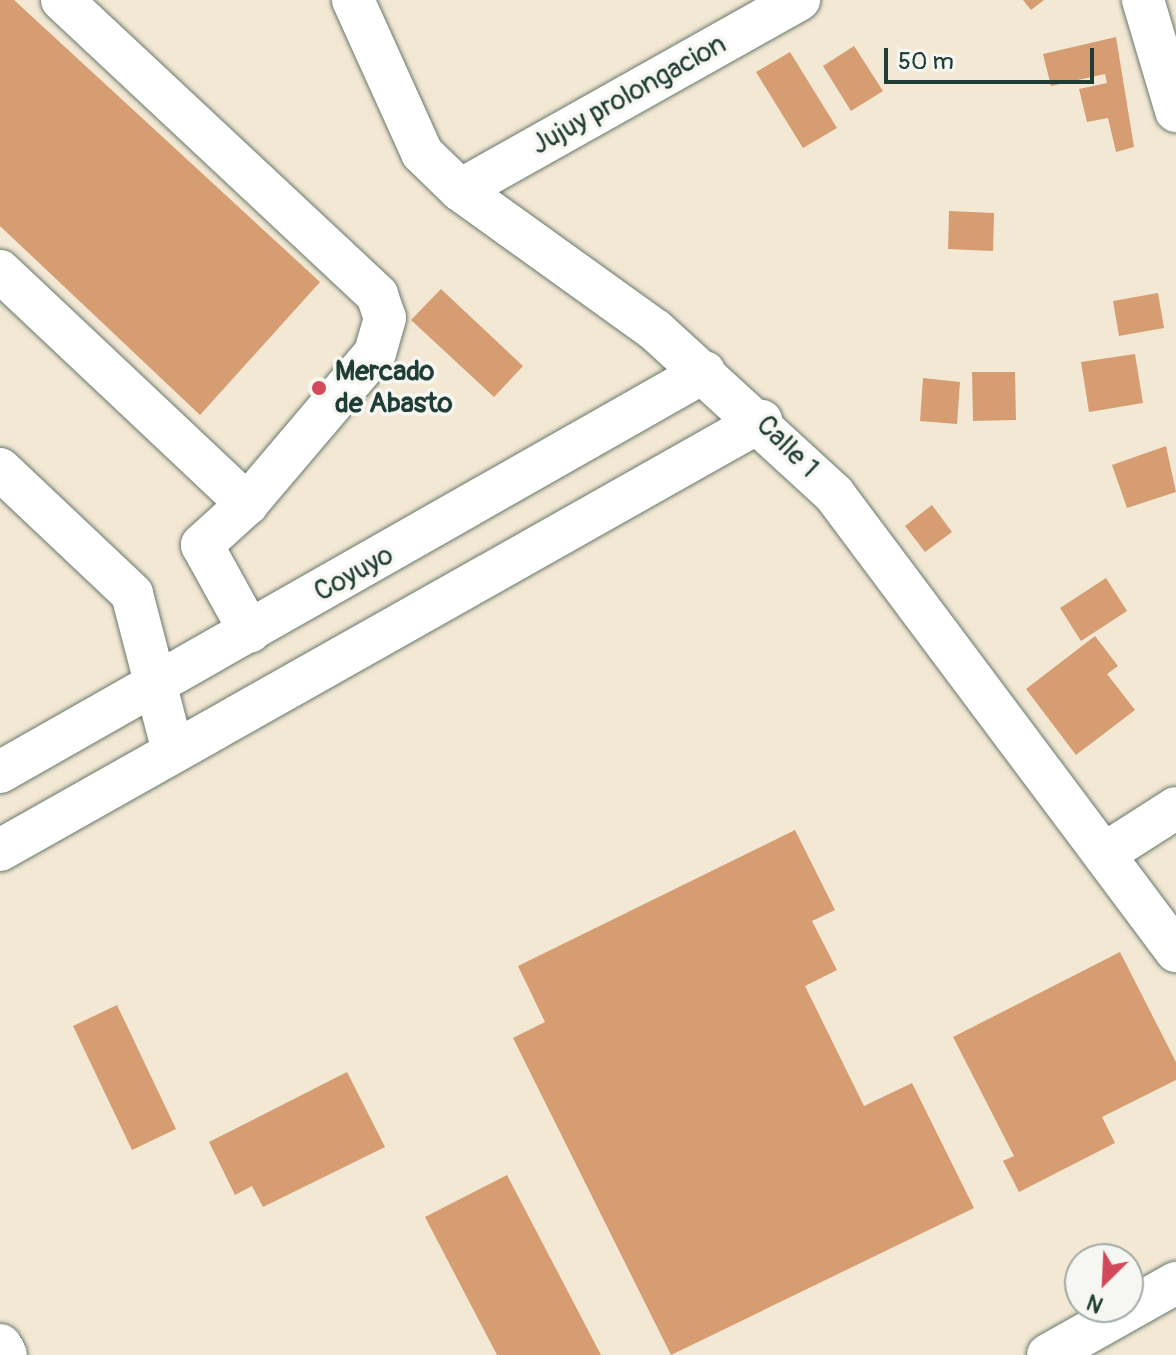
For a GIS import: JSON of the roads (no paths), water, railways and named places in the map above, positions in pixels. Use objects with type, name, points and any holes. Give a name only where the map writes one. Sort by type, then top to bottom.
[{"type":"highway","points":[[0,1346],[5,1355]]},
{"type":"street","points":[[62,0],[377,295],[385,318],[375,353],[247,504],[202,545],[250,632]]},
{"type":"street","name":"Calle 1","points":[[353,0],[409,129],[460,190],[704,372],[761,421],[834,494],[1176,951]]},
{"type":"street","name":"Jujuy prolongacion","points":[[460,190],[799,0]]},
{"type":"street","points":[[1143,0],[1176,111]]},
{"type":"street","points":[[0,271],[247,504]]},
{"type":"street","name":"Coyuyo","points":[[0,772],[704,372]]},
{"type":"street","points":[[0,850],[761,421]]},
{"type":"street","points":[[0,469],[132,594],[153,687],[173,751]]},
{"type":"street","points":[[1104,854],[1176,808]]},
{"type":"street","points":[[1048,1355],[1176,1283]]},
{"type":"place","name":"Mercado de Abasto","points":[[319,388]]}]
